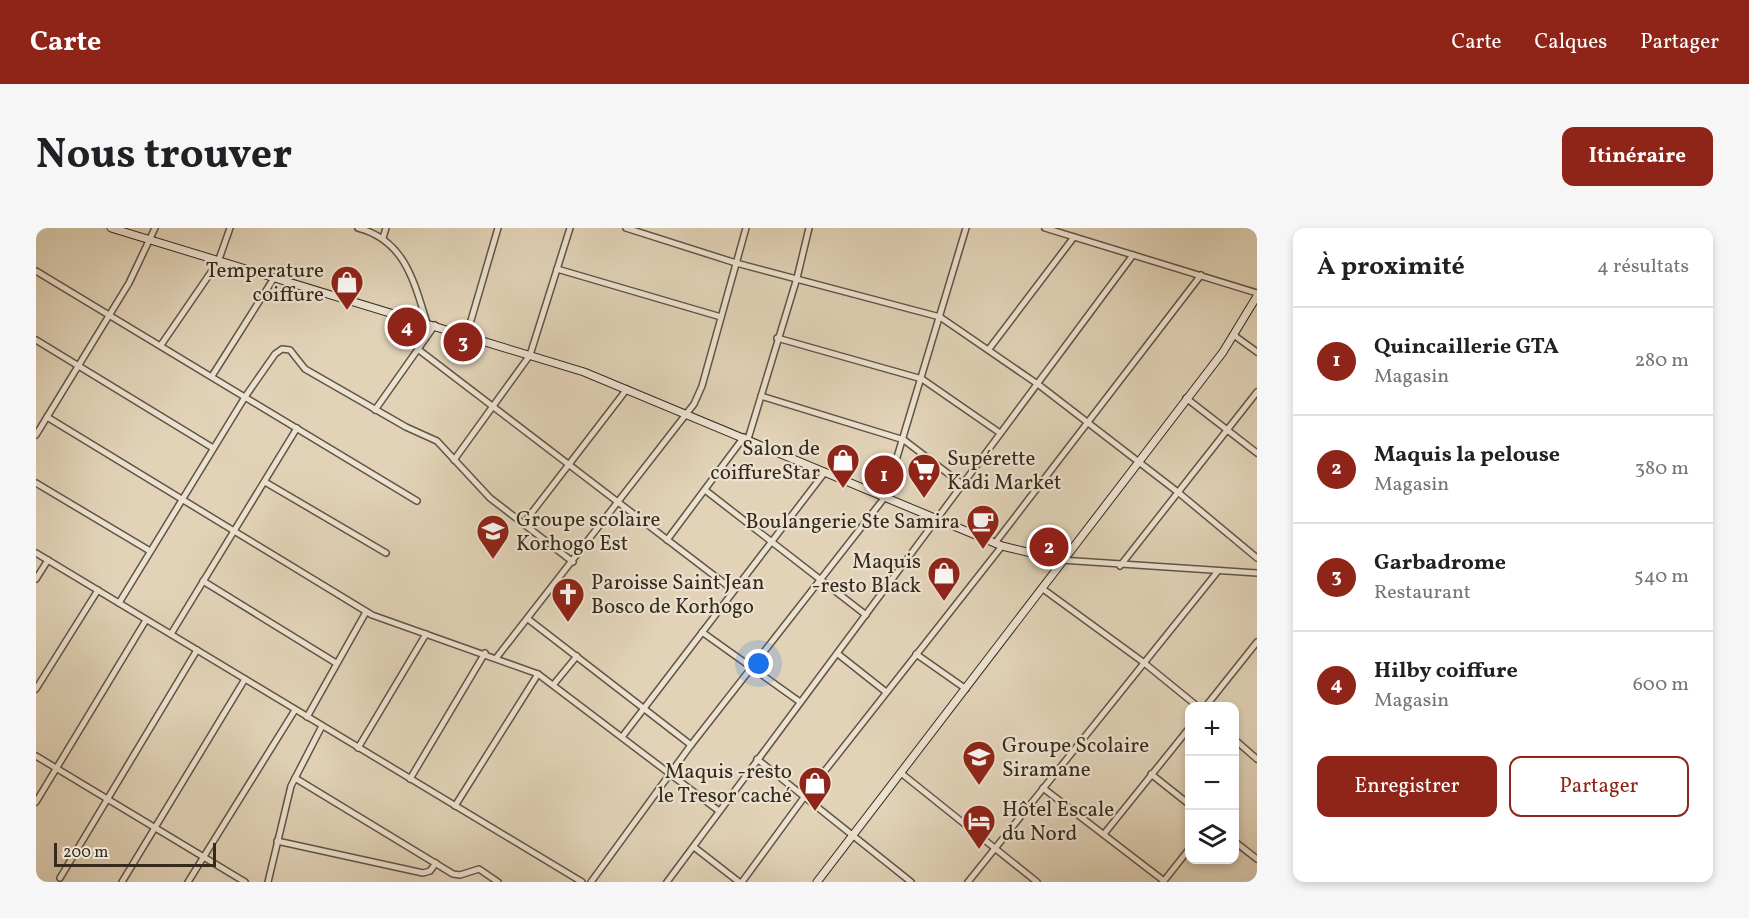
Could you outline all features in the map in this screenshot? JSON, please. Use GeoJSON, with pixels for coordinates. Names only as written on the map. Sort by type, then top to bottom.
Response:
{"type":"FeatureCollection","features":[{"type":"Feature","properties":{"kind":"street"},"geometry":{"type":"LineString","coordinates":[[111,228],[218,262],[467,334],[627,388],[999,544],[1061,560],[1120,566],[1257,573]]}},
{"type":"Feature","properties":{"kind":"street"},"geometry":{"type":"LineString","coordinates":[[36,435],[110,314],[151,240],[155,228]]}},
{"type":"Feature","properties":{"kind":"street"},"geometry":{"type":"LineString","coordinates":[[161,345],[218,262],[230,228]]}},
{"type":"Feature","properties":{"kind":"street"},"geometry":{"type":"LineString","coordinates":[[358,228],[383,238],[396,250],[410,274],[431,324],[419,350],[375,410]]}},
{"type":"Feature","properties":{"kind":"street"},"geometry":{"type":"LineString","coordinates":[[383,238],[386,228]]}},
{"type":"Feature","properties":{"kind":"street"},"geometry":{"type":"LineString","coordinates":[[467,334],[498,228]]}},
{"type":"Feature","properties":{"kind":"street"},"geometry":{"type":"LineString","coordinates":[[454,460],[530,354],[570,228]]}},
{"type":"Feature","properties":{"kind":"street"},"geometry":{"type":"LineString","coordinates":[[626,228],[736,263],[940,317],[1039,385],[1086,424],[1179,493],[1257,558]]}},
{"type":"Feature","properties":{"kind":"street"},"geometry":{"type":"LineString","coordinates":[[497,657],[687,414],[702,386],[746,228]]}},
{"type":"Feature","properties":{"kind":"street"},"geometry":{"type":"LineString","coordinates":[[667,540],[746,438],[797,278],[809,228]]}},
{"type":"Feature","properties":{"kind":"street"},"geometry":{"type":"LineString","coordinates":[[591,882],[691,745],[885,497],[966,228]]}},
{"type":"Feature","properties":{"kind":"street"},"geometry":{"type":"LineString","coordinates":[[820,881],[1043,589],[1061,560],[1235,336],[1257,294],[1046,228]]}},
{"type":"Feature","properties":{"kind":"street"},"geometry":{"type":"LineString","coordinates":[[989,349],[1074,237]]}},
{"type":"Feature","properties":{"kind":"street"},"geometry":{"type":"LineString","coordinates":[[667,882],[939,519],[1000,433],[1039,385],[1133,255]]}},
{"type":"Feature","properties":{"kind":"street"},"geometry":{"type":"LineString","coordinates":[[557,269],[721,317]]}},
{"type":"Feature","properties":{"kind":"street"},"geometry":{"type":"LineString","coordinates":[[36,271],[417,501]]}},
{"type":"Feature","properties":{"kind":"street"},"geometry":{"type":"LineString","coordinates":[[694,847],[740,882],[916,654],[1086,424],[1201,275]]}},
{"type":"Feature","properties":{"kind":"street"},"geometry":{"type":"LineString","coordinates":[[212,376],[274,278]]}},
{"type":"Feature","properties":{"kind":"street"},"geometry":{"type":"LineString","coordinates":[[1235,336],[1257,352]]}},
{"type":"Feature","properties":{"kind":"street"},"geometry":{"type":"LineString","coordinates":[[777,338],[922,379],[1000,433]]}},
{"type":"Feature","properties":{"kind":"street"},"geometry":{"type":"LineString","coordinates":[[36,340],[213,447]]}},
{"type":"Feature","properties":{"kind":"street"},"geometry":{"type":"LineString","coordinates":[[119,603],[245,396],[275,354],[286,348],[293,353],[305,369],[375,410],[437,441],[490,498],[573,562]]}},
{"type":"Feature","properties":{"kind":"street"},"geometry":{"type":"LineString","coordinates":[[419,350],[733,590]]}},
{"type":"Feature","properties":{"kind":"street"},"geometry":{"type":"LineString","coordinates":[[523,524],[570,466],[627,388]]}},
{"type":"Feature","properties":{"kind":"street"},"geometry":{"type":"LineString","coordinates":[[1120,566],[1257,392]]}},
{"type":"Feature","properties":{"kind":"street"},"geometry":{"type":"LineString","coordinates":[[761,396],[904,440],[963,484]]}},
{"type":"Feature","properties":{"kind":"street"},"geometry":{"type":"LineString","coordinates":[[1186,398],[1257,453]]}},
{"type":"Feature","properties":{"kind":"street"},"geometry":{"type":"LineString","coordinates":[[47,417],[366,612],[497,657],[538,674],[719,811]]}},
{"type":"Feature","properties":{"kind":"street"},"geometry":{"type":"LineString","coordinates":[[171,634],[297,428]]}},
{"type":"Feature","properties":{"kind":"street"},"geometry":{"type":"LineString","coordinates":[[622,737],[825,472]]}},
{"type":"Feature","properties":{"kind":"street"},"geometry":{"type":"LineString","coordinates":[[265,482],[386,553]]}},
{"type":"Feature","properties":{"kind":"street"},"geometry":{"type":"LineString","coordinates":[[36,483],[150,551]]}},
{"type":"Feature","properties":{"kind":"street"},"geometry":{"type":"LineString","coordinates":[[705,490],[866,615]]}},
{"type":"Feature","properties":{"kind":"street"},"geometry":{"type":"LineString","coordinates":[[36,553],[582,882]]}},
{"type":"Feature","properties":{"kind":"street"},"geometry":{"type":"LineString","coordinates":[[36,579],[48,560]]}},
{"type":"Feature","properties":{"kind":"street"},"geometry":{"type":"LineString","coordinates":[[968,882],[1218,571]]}},
{"type":"Feature","properties":{"kind":"street"},"geometry":{"type":"LineString","coordinates":[[203,581],[336,663]]}},
{"type":"Feature","properties":{"kind":"street"},"geometry":{"type":"LineString","coordinates":[[1043,589],[1143,662],[1192,702]]}},
{"type":"Feature","properties":{"kind":"street"},"geometry":{"type":"LineString","coordinates":[[36,689],[98,590]]}},
{"type":"Feature","properties":{"kind":"street"},"geometry":{"type":"LineString","coordinates":[[307,717],[366,612]]}},
{"type":"Feature","properties":{"kind":"street"},"geometry":{"type":"LineString","coordinates":[[528,619],[691,745]]}},
{"type":"Feature","properties":{"kind":"street"},"geometry":{"type":"LineString","coordinates":[[36,802],[146,620]]}},
{"type":"Feature","properties":{"kind":"street"},"geometry":{"type":"LineString","coordinates":[[702,632],[800,702]]}},
{"type":"Feature","properties":{"kind":"street"},"geometry":{"type":"LineString","coordinates":[[358,748],[426,634]]}},
{"type":"Feature","properties":{"kind":"street"},"geometry":{"type":"LineString","coordinates":[[1209,702],[1257,642]]}},
{"type":"Feature","properties":{"kind":"street"},"geometry":{"type":"LineString","coordinates":[[60,878],[197,650]]}},
{"type":"Feature","properties":{"kind":"street"},"geometry":{"type":"LineString","coordinates":[[410,779],[485,653]]}},
{"type":"Feature","properties":{"kind":"street"},"geometry":{"type":"LineString","coordinates":[[838,654],[886,692]]}},
{"type":"Feature","properties":{"kind":"street"},"geometry":{"type":"LineString","coordinates":[[916,654],[966,689]]}},
{"type":"Feature","properties":{"kind":"street"},"geometry":{"type":"LineString","coordinates":[[554,684],[576,656]]}},
{"type":"Feature","properties":{"kind":"street"},"geometry":{"type":"LineString","coordinates":[[455,806],[538,674]]}},
{"type":"Feature","properties":{"kind":"street"},"geometry":{"type":"LineString","coordinates":[[122,882],[244,680]]}},
{"type":"Feature","properties":{"kind":"street"},"geometry":{"type":"LineString","coordinates":[[188,882],[295,710]]}},
{"type":"Feature","properties":{"kind":"street"},"geometry":{"type":"LineString","coordinates":[[268,882],[294,778],[322,726]]}},
{"type":"Feature","properties":{"kind":"street"},"geometry":{"type":"LineString","coordinates":[[1104,834],[1185,733]]}},
{"type":"Feature","properties":{"kind":"street"},"geometry":{"type":"LineString","coordinates":[[1239,743],[1257,759]]}},
{"type":"Feature","properties":{"kind":"street"},"geometry":{"type":"LineString","coordinates":[[36,756],[245,882]]}},
{"type":"Feature","properties":{"kind":"street"},"geometry":{"type":"LineString","coordinates":[[758,759],[911,882]]}},
{"type":"Feature","properties":{"kind":"street"},"geometry":{"type":"LineString","coordinates":[[901,773],[1037,882]]}},
{"type":"Feature","properties":{"kind":"street"},"geometry":{"type":"LineString","coordinates":[[1151,774],[1185,801]]}},
{"type":"Feature","properties":{"kind":"street"},"geometry":{"type":"LineString","coordinates":[[294,778],[436,863],[460,875],[479,869],[498,882]]}},
{"type":"Feature","properties":{"kind":"street"},"geometry":{"type":"LineString","coordinates":[[1043,788],[1164,881],[1185,854]]}},
{"type":"Feature","properties":{"kind":"street"},"geometry":{"type":"LineString","coordinates":[[277,841],[423,873],[430,871],[436,863]]}},
{"type":"Feature","properties":{"kind":"street"},"geometry":{"type":"LineString","coordinates":[[1239,845],[1257,859]]}},
{"type":"Feature","properties":{"kind":"place","name":"Temperature coiffure"},"geometry":{"type":"Point","coordinates":[347,311]}},
{"type":"Feature","properties":{"kind":"place","name":"Hilby coiffure"},"geometry":{"type":"Point","coordinates":[407,327]}},
{"type":"Feature","properties":{"kind":"place","name":"Garbadrome"},"geometry":{"type":"Point","coordinates":[463,342]}},
{"type":"Feature","properties":{"kind":"place","name":"Quincaillerie GTA"},"geometry":{"type":"Point","coordinates":[884,475]}},
{"type":"Feature","properties":{"kind":"place","name":"Salon de coiffureStar"},"geometry":{"type":"Point","coordinates":[843,489]}},
{"type":"Feature","properties":{"kind":"place","name":"Supérette Kadi Market"},"geometry":{"type":"Point","coordinates":[924,499]}},
{"type":"Feature","properties":{"kind":"place","name":"Maquis la pelouse"},"geometry":{"type":"Point","coordinates":[1049,547]}},
{"type":"Feature","properties":{"kind":"place","name":"Boulangerie Ste Samira"},"geometry":{"type":"Point","coordinates":[983,550]}},
{"type":"Feature","properties":{"kind":"place","name":"Groupe scolaire Korhogo Est"},"geometry":{"type":"Point","coordinates":[493,560]}},
{"type":"Feature","properties":{"kind":"place","name":"Maquis -resto Black"},"geometry":{"type":"Point","coordinates":[944,602]}},
{"type":"Feature","properties":{"kind":"place","name":"Paroisse Saint Jean Bosco de Korhogo"},"geometry":{"type":"Point","coordinates":[568,623]}},
{"type":"Feature","properties":{"kind":"place","name":"Groupe Scolaire Siramane"},"geometry":{"type":"Point","coordinates":[979,786]}},
{"type":"Feature","properties":{"kind":"place","name":"Maquis -resto le Tresor caché"},"geometry":{"type":"Point","coordinates":[815,812]}},
{"type":"Feature","properties":{"kind":"place","name":"Hôtel Escale du Nord"},"geometry":{"type":"Point","coordinates":[979,850]}}]}
